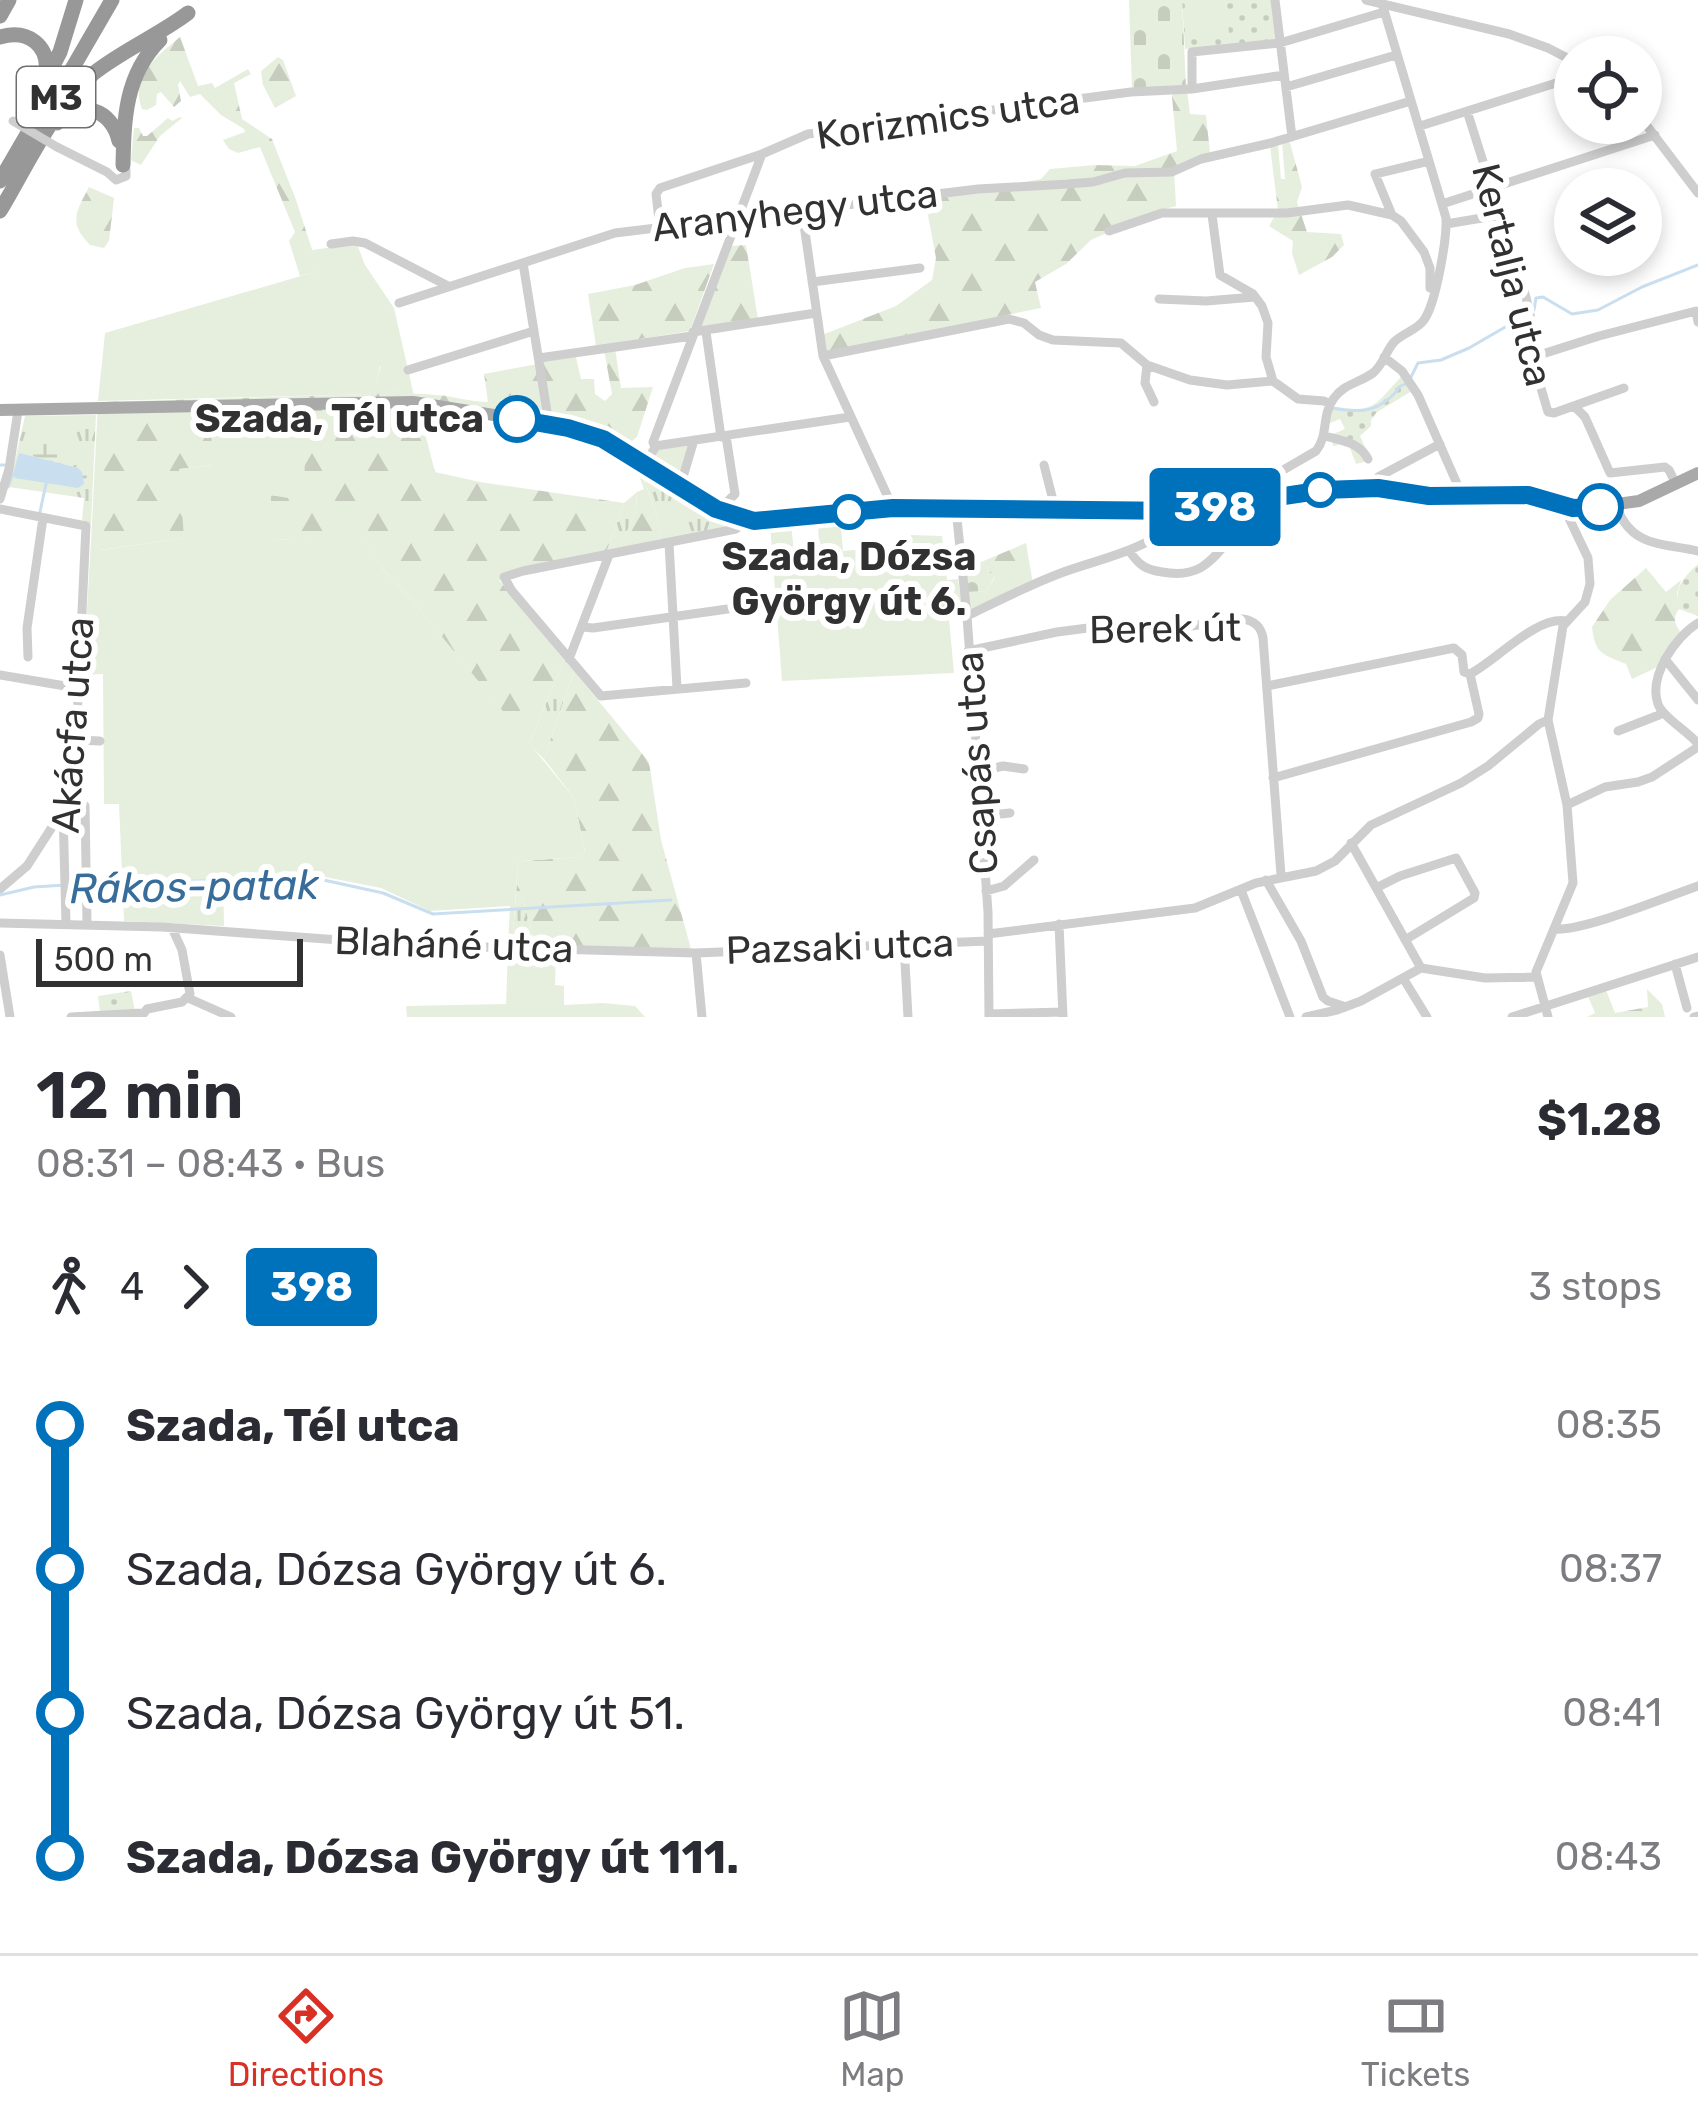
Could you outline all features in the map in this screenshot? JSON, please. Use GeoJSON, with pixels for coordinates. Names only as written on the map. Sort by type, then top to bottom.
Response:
{"type":"FeatureCollection","features":[{"type":"Feature","properties":{"kind":"highway"},"geometry":{"type":"LineString","coordinates":[[0,16],[9,0]]}},
{"type":"Feature","properties":{"kind":"highway"},"geometry":{"type":"LineString","coordinates":[[0,164],[65,40],[76,0]]}},
{"type":"Feature","properties":{"kind":"highway","name":"M3"},"geometry":{"type":"LineString","coordinates":[[0,181],[108,0]]}},
{"type":"Feature","properties":{"kind":"highway","name":"M3"},"geometry":{"type":"LineString","coordinates":[[0,195],[108,0]]}},
{"type":"Feature","properties":{"kind":"highway"},"geometry":{"type":"LineString","coordinates":[[0,211],[61,110],[88,79],[194,6]]}},
{"type":"Feature","properties":{"kind":"highway"},"geometry":{"type":"LineString","coordinates":[[121,175],[127,102],[135,73],[148,52],[194,6]]}},
{"type":"Feature","properties":{"kind":"highway"},"geometry":{"type":"LineString","coordinates":[[0,37],[25,35],[41,47],[47,64],[42,89]]}},
{"type":"Feature","properties":{"kind":"highway"},"geometry":{"type":"LineString","coordinates":[[38,150],[63,116],[90,109],[105,116],[117,131],[121,175]]}},
{"type":"Feature","properties":{"kind":"main road"},"geometry":{"type":"LineString","coordinates":[[0,410],[413,402],[549,424],[603,439],[724,513],[748,520],[893,508],[1185,511],[1283,500],[1324,490],[1374,488],[1429,496],[1528,495],[1581,509],[1646,499],[1698,473]]}},
{"type":"Feature","properties":{"kind":"street"},"geometry":{"type":"LineString","coordinates":[[1275,0],[1292,137]]}},
{"type":"Feature","properties":{"kind":"street"},"geometry":{"type":"LineString","coordinates":[[1222,506],[1316,451],[1330,404],[1342,389],[1373,373],[1396,340],[1424,320],[1433,293],[1447,224],[1378,4]]}},
{"type":"Feature","properties":{"kind":"street"},"geometry":{"type":"LineString","coordinates":[[1192,89],[1192,52],[1280,43],[1378,4],[1526,39],[1554,52]]}},
{"type":"Feature","properties":{"kind":"street"},"geometry":{"type":"LineString","coordinates":[[1286,87],[1396,56]]}},
{"type":"Feature","properties":{"kind":"street","name":"Korizmics utca"},"geometry":{"type":"LineString","coordinates":[[660,228],[656,194],[660,188],[808,134],[1284,75]]}},
{"type":"Feature","properties":{"kind":"street"},"geometry":{"type":"LineString","coordinates":[[1420,126],[1554,84]]}},
{"type":"Feature","properties":{"kind":"street","name":"Aranyhegy utca"},"geometry":{"type":"LineString","coordinates":[[399,303],[602,236],[978,188],[1172,172],[1411,101]]}},
{"type":"Feature","properties":{"kind":"street","name":"Kertalja utca"},"geometry":{"type":"LineString","coordinates":[[1467,111],[1530,314],[1526,338],[1548,412],[1624,388]]}},
{"type":"Feature","properties":{"kind":"street"},"geometry":{"type":"LineString","coordinates":[[0,114],[86,162],[121,175]]}},
{"type":"Feature","properties":{"kind":"street"},"geometry":{"type":"LineString","coordinates":[[1442,204],[1627,144]]}},
{"type":"Feature","properties":{"kind":"street"},"geometry":{"type":"LineString","coordinates":[[1662,144],[1697,189]]}},
{"type":"Feature","properties":{"kind":"street"},"geometry":{"type":"LineString","coordinates":[[656,446],[652,442],[762,154]]}},
{"type":"Feature","properties":{"kind":"street"},"geometry":{"type":"LineString","coordinates":[[1392,215],[1375,174],[1429,161]]}},
{"type":"Feature","properties":{"kind":"street"},"geometry":{"type":"LineString","coordinates":[[1109,231],[1162,213],[1287,214],[1348,205],[1403,222],[1424,252],[1433,293]]}},
{"type":"Feature","properties":{"kind":"street"},"geometry":{"type":"LineString","coordinates":[[802,212],[823,356],[893,508]]}},
{"type":"Feature","properties":{"kind":"street"},"geometry":{"type":"LineString","coordinates":[[1212,215],[1220,275],[1257,297],[1267,317],[1266,357],[1273,381],[1298,399],[1330,404]]}},
{"type":"Feature","properties":{"kind":"street"},"geometry":{"type":"LineString","coordinates":[[1447,224],[1500,215]]}},
{"type":"Feature","properties":{"kind":"street"},"geometry":{"type":"LineString","coordinates":[[332,244],[365,243],[448,286]]}},
{"type":"Feature","properties":{"kind":"street"},"geometry":{"type":"LineString","coordinates":[[523,263],[549,424]]}},
{"type":"Feature","properties":{"kind":"street"},"geometry":{"type":"LineString","coordinates":[[812,282],[920,268]]}},
{"type":"Feature","properties":{"kind":"street"},"geometry":{"type":"LineString","coordinates":[[1159,299],[1257,297]]}},
{"type":"Feature","properties":{"kind":"street"},"geometry":{"type":"LineString","coordinates":[[1533,357],[1696,311],[1698,322]]}},
{"type":"Feature","properties":{"kind":"street"},"geometry":{"type":"LineString","coordinates":[[539,358],[816,313]]}},
{"type":"Feature","properties":{"kind":"street"},"geometry":{"type":"LineString","coordinates":[[823,356],[1010,319],[1053,340],[1121,343],[1147,365],[1198,381],[1227,385],[1273,381]]}},
{"type":"Feature","properties":{"kind":"street"},"geometry":{"type":"LineString","coordinates":[[408,370],[534,331]]}},
{"type":"Feature","properties":{"kind":"street"},"geometry":{"type":"LineString","coordinates":[[706,332],[735,494],[724,513]]}},
{"type":"Feature","properties":{"kind":"street"},"geometry":{"type":"LineString","coordinates":[[1384,357],[1410,381],[1465,494],[1477,500],[1512,500]]}},
{"type":"Feature","properties":{"kind":"street"},"geometry":{"type":"LineString","coordinates":[[1147,365],[1145,383],[1154,402]]}},
{"type":"Feature","properties":{"kind":"street","name":"Kertalja utca"},"geometry":{"type":"LineString","coordinates":[[1574,406],[1585,417],[1610,473],[1664,467],[1676,484]]}},
{"type":"Feature","properties":{"kind":"street"},"geometry":{"type":"LineString","coordinates":[[0,499],[18,411]]}},
{"type":"Feature","properties":{"kind":"street"},"geometry":{"type":"LineString","coordinates":[[644,464],[656,446],[850,417]]}},
{"type":"Feature","properties":{"kind":"street"},"geometry":{"type":"LineString","coordinates":[[1324,436],[1351,443],[1368,459]]}},
{"type":"Feature","properties":{"kind":"street"},"geometry":{"type":"LineString","coordinates":[[680,487],[694,440]]}},
{"type":"Feature","properties":{"kind":"street"},"geometry":{"type":"LineString","coordinates":[[1374,488],[1377,478],[1440,444]]}},
{"type":"Feature","properties":{"kind":"street"},"geometry":{"type":"LineString","coordinates":[[1045,465],[1055,508]]}},
{"type":"Feature","properties":{"kind":"street"},"geometry":{"type":"LineString","coordinates":[[1130,552],[1144,568],[1195,572],[1212,561],[1249,521],[1283,500]]}},
{"type":"Feature","properties":{"kind":"street"},"geometry":{"type":"LineString","coordinates":[[1616,505],[1625,526],[1641,538],[1698,551]]}},
{"type":"Feature","properties":{"kind":"street"},"geometry":{"type":"LineString","coordinates":[[1547,1012],[1537,968],[1573,886],[1567,805],[1548,720],[1561,634],[1566,621],[1585,602],[1590,584],[1588,558],[1567,506]]}},
{"type":"Feature","properties":{"kind":"street"},"geometry":{"type":"LineString","coordinates":[[0,509],[43,518],[27,628],[28,657]]}},
{"type":"Feature","properties":{"kind":"street","name":"Csapás utca"},"geometry":{"type":"LineString","coordinates":[[956,509],[978,721],[990,933],[989,1016]]}},
{"type":"Feature","properties":{"kind":"street"},"geometry":{"type":"LineString","coordinates":[[967,616],[1058,574],[1130,552],[1185,511]]}},
{"type":"Feature","properties":{"kind":"street","name":"Akácfa utca"},"geometry":{"type":"LineString","coordinates":[[43,518],[86,526],[76,740],[64,807],[66,924]]}},
{"type":"Feature","properties":{"kind":"street"},"geometry":{"type":"LineString","coordinates":[[746,683],[601,696],[504,578],[736,529],[748,520]]}},
{"type":"Feature","properties":{"kind":"street"},"geometry":{"type":"LineString","coordinates":[[668,543],[677,688]]}},
{"type":"Feature","properties":{"kind":"street"},"geometry":{"type":"LineString","coordinates":[[569,659],[609,556]]}},
{"type":"Feature","properties":{"kind":"street"},"geometry":{"type":"LineString","coordinates":[[582,627],[755,605]]}},
{"type":"Feature","properties":{"kind":"street","name":"Berek út"},"geometry":{"type":"LineString","coordinates":[[968,651],[1119,624],[1142,631],[1243,619],[1255,624],[1262,632],[1281,875]]}},
{"type":"Feature","properties":{"kind":"street"},"geometry":{"type":"LineString","coordinates":[[1267,686],[1451,648],[1460,651],[1464,672],[1470,674],[1540,625],[1566,621]]}},
{"type":"Feature","properties":{"kind":"street"},"geometry":{"type":"LineString","coordinates":[[1567,805],[1605,787],[1652,776],[1698,746],[1657,701],[1665,659],[1683,632],[1698,623]]}},
{"type":"Feature","properties":{"kind":"street"},"geometry":{"type":"LineString","coordinates":[[1665,659],[1698,700]]}},
{"type":"Feature","properties":{"kind":"street"},"geometry":{"type":"LineString","coordinates":[[1273,778],[1471,722],[1479,717],[1470,674]]}},
{"type":"Feature","properties":{"kind":"street"},"geometry":{"type":"LineString","coordinates":[[0,675],[77,688]]}},
{"type":"Feature","properties":{"kind":"street"},"geometry":{"type":"LineString","coordinates":[[1618,731],[1662,711]]}},
{"type":"Feature","properties":{"kind":"street","name":"Pazsaki utca"},"geometry":{"type":"LineString","coordinates":[[694,953],[904,944],[1195,908],[1266,880],[1316,871],[1335,861],[1371,824],[1461,783],[1548,720]]}},
{"type":"Feature","properties":{"kind":"street"},"geometry":{"type":"LineString","coordinates":[[76,740],[100,742]]}},
{"type":"Feature","properties":{"kind":"street"},"geometry":{"type":"LineString","coordinates":[[978,772],[1003,766],[1024,769]]}},
{"type":"Feature","properties":{"kind":"street"},"geometry":{"type":"LineString","coordinates":[[0,889],[27,866],[64,807],[85,806],[87,924]]}},
{"type":"Feature","properties":{"kind":"street"},"geometry":{"type":"LineString","coordinates":[[981,816],[1010,813]]}},
{"type":"Feature","properties":{"kind":"street"},"geometry":{"type":"LineString","coordinates":[[1351,843],[1421,968]]}},
{"type":"Feature","properties":{"kind":"street"},"geometry":{"type":"LineString","coordinates":[[1376,888],[1456,858],[1474,898],[1405,940]]}},
{"type":"Feature","properties":{"kind":"street"},"geometry":{"type":"LineString","coordinates":[[986,891],[1004,886],[1034,860]]}},
{"type":"Feature","properties":{"kind":"street"},"geometry":{"type":"LineString","coordinates":[[1266,880],[1301,940],[1325,999],[1346,1007]]}},
{"type":"Feature","properties":{"kind":"street"},"geometry":{"type":"LineString","coordinates":[[1554,929],[1565,930],[1698,886]]}},
{"type":"Feature","properties":{"kind":"street"},"geometry":{"type":"LineString","coordinates":[[1241,890],[1290,1017]]}},
{"type":"Feature","properties":{"kind":"street","name":"Blaháné utca"},"geometry":{"type":"LineString","coordinates":[[0,923],[694,953]]}},
{"type":"Feature","properties":{"kind":"street"},"geometry":{"type":"LineString","coordinates":[[989,1016],[1063,1014],[1059,924]]}},
{"type":"Feature","properties":{"kind":"street"},"geometry":{"type":"LineString","coordinates":[[172,928],[185,961],[188,998]]}},
{"type":"Feature","properties":{"kind":"street"},"geometry":{"type":"LineString","coordinates":[[904,944],[908,1017]]}},
{"type":"Feature","properties":{"kind":"street"},"geometry":{"type":"LineString","coordinates":[[694,953],[702,1017]]}},
{"type":"Feature","properties":{"kind":"street"},"geometry":{"type":"LineString","coordinates":[[0,955],[10,1017]]}},
{"type":"Feature","properties":{"kind":"street"},"geometry":{"type":"LineString","coordinates":[[1512,1017],[1547,1012],[1698,957]]}},
{"type":"Feature","properties":{"kind":"street"},"geometry":{"type":"LineString","coordinates":[[1675,964],[1693,1014]]}},
{"type":"Feature","properties":{"kind":"street"},"geometry":{"type":"LineString","coordinates":[[1306,1017],[1346,1007],[1421,968],[1486,978],[1536,976]]}},
{"type":"Feature","properties":{"kind":"street"},"geometry":{"type":"LineString","coordinates":[[1403,978],[1427,1017]]}},
{"type":"Feature","properties":{"kind":"street"},"geometry":{"type":"LineString","coordinates":[[71,1017],[141,1015],[150,1007],[188,998],[231,1017]]}},
{"type":"Feature","properties":{"kind":"green space"},"geometry":{"type":"Polygon","coordinates":[[[1129,0],[1182,0],[1186,87],[1132,90],[1129,0]]]}},
{"type":"Feature","properties":{"kind":"green space"},"geometry":{"type":"Polygon","coordinates":[[[1182,0],[1273,0],[1277,40],[1185,49],[1182,0]]]}},
{"type":"Feature","properties":{"kind":"green space"},"geometry":{"type":"Polygon","coordinates":[[[1188,0],[1226,0],[1229,34],[1191,37],[1188,0]]]}},
{"type":"Feature","properties":{"kind":"green space"},"geometry":{"type":"Polygon","coordinates":[[[180,37],[198,86],[212,83],[215,88],[248,69],[251,74],[234,83],[242,119],[272,139],[319,271],[300,276],[289,241],[295,232],[260,147],[238,153],[223,140],[244,129],[200,94],[190,97],[180,81],[181,101],[174,107],[161,92],[156,105],[142,109],[139,87],[143,77],[180,37]]]}},
{"type":"Feature","properties":{"kind":"green space"},"geometry":{"type":"Polygon","coordinates":[[[278,57],[296,96],[275,108],[261,71],[278,57]]]}},
{"type":"Feature","properties":{"kind":"green space"},"geometry":{"type":"Polygon","coordinates":[[[1187,90],[1190,114],[1206,115],[1210,153],[1174,170],[1176,206],[1091,240],[1066,264],[1035,282],[1041,308],[825,352],[822,335],[896,306],[932,280],[936,258],[924,194],[1041,179],[1050,169],[1135,166],[1177,151],[1172,97],[1187,90]]]}},
{"type":"Feature","properties":{"kind":"green space"},"geometry":{"type":"Polygon","coordinates":[[[180,117],[141,165],[131,160],[134,128],[147,136],[168,118],[180,117]]]}},
{"type":"Feature","properties":{"kind":"green space"},"geometry":{"type":"Polygon","coordinates":[[[1289,139],[1302,187],[1297,202],[1307,232],[1341,234],[1344,245],[1299,275],[1293,241],[1269,226],[1278,210],[1270,146],[1278,145],[1281,179],[1285,179],[1282,142],[1289,139]]]}},
{"type":"Feature","properties":{"kind":"green space"},"geometry":{"type":"Polygon","coordinates":[[[89,187],[114,198],[104,248],[90,245],[77,224],[89,187]]]}},
{"type":"Feature","properties":{"kind":"green space"},"geometry":{"type":"Polygon","coordinates":[[[357,244],[394,308],[414,396],[394,391],[391,365],[380,366],[374,394],[98,401],[105,333],[318,271],[312,250],[357,244]]]}},
{"type":"Feature","properties":{"kind":"green space"},"geometry":{"type":"Polygon","coordinates":[[[746,245],[758,319],[699,330],[729,246],[746,245]]]}},
{"type":"Feature","properties":{"kind":"green space"},"geometry":{"type":"Polygon","coordinates":[[[714,264],[690,331],[596,346],[588,294],[714,264]]]}},
{"type":"Feature","properties":{"kind":"green space"},"geometry":{"type":"Polygon","coordinates":[[[615,348],[621,388],[653,387],[637,437],[627,445],[582,420],[419,410],[435,472],[624,503],[607,550],[499,580],[564,660],[529,744],[384,571],[362,537],[271,540],[271,495],[305,500],[212,465],[180,469],[185,538],[100,550],[91,542],[98,402],[373,394],[381,365],[392,365],[395,391],[488,402],[484,374],[575,353],[581,379],[594,379],[595,394],[605,401],[612,394],[604,350],[615,348]]]}},
{"type":"Feature","properties":{"kind":"green space"},"geometry":{"type":"Polygon","coordinates":[[[1402,376],[1412,391],[1377,412],[1360,436],[1371,460],[1356,464],[1348,443],[1333,446],[1331,435],[1345,429],[1340,419],[1328,424],[1331,406],[1366,408],[1402,376]]]}},
{"type":"Feature","properties":{"kind":"green space"},"geometry":{"type":"Polygon","coordinates":[[[211,411],[304,414],[305,501],[271,495],[271,540],[362,536],[384,571],[574,798],[585,852],[579,857],[518,865],[512,945],[508,945],[510,906],[430,911],[381,888],[320,876],[223,877],[224,926],[124,921],[119,804],[104,804],[103,674],[83,675],[91,542],[101,550],[184,538],[179,469],[212,465],[211,411]]]}},
{"type":"Feature","properties":{"kind":"green space"},"geometry":{"type":"Polygon","coordinates":[[[96,415],[91,524],[82,520],[84,498],[9,487],[25,416],[96,415]]]}},
{"type":"Feature","properties":{"kind":"green space"},"geometry":{"type":"Polygon","coordinates":[[[27,439],[89,447],[84,483],[78,468],[25,454],[27,439]]]}},
{"type":"Feature","properties":{"kind":"green space"},"geometry":{"type":"Polygon","coordinates":[[[691,443],[680,483],[652,467],[650,458],[656,449],[691,443]]]}},
{"type":"Feature","properties":{"kind":"green space"},"geometry":{"type":"Polygon","coordinates":[[[634,462],[741,522],[734,527],[640,469],[661,539],[620,548],[636,510],[637,492],[644,489],[634,462]]]}},
{"type":"Feature","properties":{"kind":"green space"},"geometry":{"type":"Polygon","coordinates":[[[640,468],[734,527],[661,539],[640,468]]]}},
{"type":"Feature","properties":{"kind":"green space"},"geometry":{"type":"Polygon","coordinates":[[[637,492],[636,510],[620,548],[607,550],[624,503],[637,492]]]}},
{"type":"Feature","properties":{"kind":"green space"},"geometry":{"type":"Polygon","coordinates":[[[840,515],[843,551],[898,546],[911,535],[942,536],[947,580],[958,579],[964,617],[949,619],[954,673],[782,681],[770,524],[791,522],[794,554],[819,552],[818,519],[840,515]]]}},
{"type":"Feature","properties":{"kind":"green space"},"geometry":{"type":"Polygon","coordinates":[[[1026,543],[1033,584],[969,614],[965,592],[987,591],[995,577],[981,562],[1026,543]]]}},
{"type":"Feature","properties":{"kind":"green space"},"geometry":{"type":"Polygon","coordinates":[[[981,562],[995,576],[987,591],[965,592],[962,569],[981,562]]]}},
{"type":"Feature","properties":{"kind":"green space"},"geometry":{"type":"Polygon","coordinates":[[[1698,564],[1698,616],[1679,609],[1678,595],[1684,579],[1698,564]]]}},
{"type":"Feature","properties":{"kind":"green space"},"geometry":{"type":"Polygon","coordinates":[[[1646,568],[1666,592],[1681,580],[1675,619],[1681,633],[1664,664],[1632,679],[1626,664],[1598,648],[1592,627],[1610,600],[1646,568]]]}},
{"type":"Feature","properties":{"kind":"green space"},"geometry":{"type":"Polygon","coordinates":[[[564,660],[574,671],[544,759],[529,744],[564,660]]]}},
{"type":"Feature","properties":{"kind":"green space"},"geometry":{"type":"Polygon","coordinates":[[[574,671],[649,762],[661,840],[691,949],[535,945],[523,899],[516,894],[518,865],[579,857],[585,852],[574,798],[544,759],[574,671]]]}},
{"type":"Feature","properties":{"kind":"green space"},"geometry":{"type":"Polygon","coordinates":[[[516,894],[523,899],[535,945],[512,945],[516,894]]]}},
{"type":"Feature","properties":{"kind":"green space"},"geometry":{"type":"Polygon","coordinates":[[[508,950],[556,952],[555,985],[564,986],[564,1005],[635,1006],[645,1017],[407,1017],[406,1006],[506,1004],[508,950]]]}},
{"type":"Feature","properties":{"kind":"green space"},"geometry":{"type":"Polygon","coordinates":[[[1647,989],[1662,1004],[1665,1017],[1587,1017],[1595,1013],[1587,994],[1606,990],[1615,1013],[1648,1007],[1647,989]]]}},
{"type":"Feature","properties":{"kind":"green space"},"geometry":{"type":"Polygon","coordinates":[[[131,991],[135,1011],[100,1012],[98,996],[131,991]]]}},
{"type":"Feature","properties":{"kind":"water"},"geometry":{"type":"Polygon","coordinates":[[[19,453],[78,468],[84,484],[78,488],[15,478],[19,453]]]}},
{"type":"Feature","properties":{"kind":"waterway"},"geometry":{"type":"LineString","coordinates":[[1534,310],[1536,298],[1543,297],[1572,314],[1598,310],[1698,265]]}},
{"type":"Feature","properties":{"kind":"waterway"},"geometry":{"type":"LineString","coordinates":[[1332,408],[1357,411],[1378,406],[1408,383],[1418,363],[1441,360],[1469,348],[1526,315]]}},
{"type":"Feature","properties":{"kind":"waterway"},"geometry":{"type":"LineString","coordinates":[[0,465],[5,465]]}},
{"type":"Feature","properties":{"kind":"waterway"},"geometry":{"type":"LineString","coordinates":[[8,487],[13,474]]}},
{"type":"Feature","properties":{"kind":"waterway"},"geometry":{"type":"LineString","coordinates":[[40,512],[46,484]]}},
{"type":"Feature","properties":{"kind":"waterway","name":"Rákos-patak"},"geometry":{"type":"LineString","coordinates":[[92,883],[319,879],[383,893],[433,914],[671,900]]}},
{"type":"Feature","properties":{"kind":"waterway","name":"Rákos-patak"},"geometry":{"type":"LineString","coordinates":[[0,895],[82,884]]}},
{"type":"Feature","properties":{"kind":"bus line","name":"398"},"geometry":{"type":"LineString","coordinates":[[517,419],[603,439],[716,509],[754,521],[893,508],[1185,511],[1324,490],[1378,488],[1429,496],[1528,495],[1573,508],[1600,507]]}},
{"type":"Feature","properties":{"kind":"place","name":"Szada, Tél utca"},"geometry":{"type":"Point","coordinates":[517,419]}},
{"type":"Feature","properties":{"kind":"place","name":"Szada, Dózsa György út 6."},"geometry":{"type":"Point","coordinates":[849,512]}}]}
